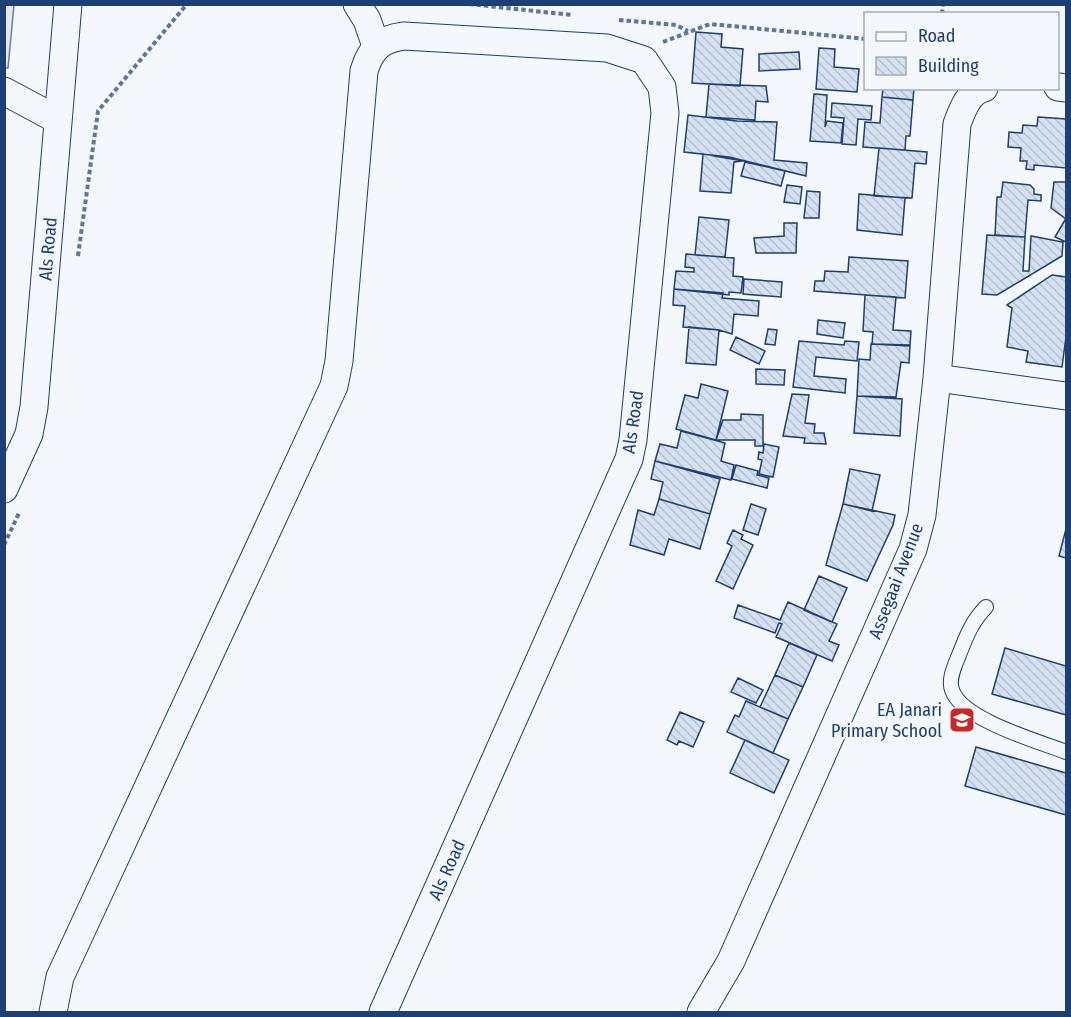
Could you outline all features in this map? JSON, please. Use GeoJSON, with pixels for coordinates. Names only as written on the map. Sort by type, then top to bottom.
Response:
{"type":"FeatureCollection","features":[{"type":"Feature","properties":{"kind":"street","name":"Als Road"},"geometry":{"type":"LineString","coordinates":[[13,498],[34,407],[68,4]]}},
{"type":"Feature","properties":{"kind":"street"},"geometry":{"type":"LineString","coordinates":[[357,4],[367,20],[376,46]]}},
{"type":"Feature","properties":{"kind":"street"},"geometry":{"type":"LineString","coordinates":[[53,1012],[60,977],[334,386],[339,361],[364,71],[376,46],[388,38],[405,36],[607,48],[644,60]]}},
{"type":"Feature","properties":{"kind":"street","name":"Als Road"},"geometry":{"type":"LineString","coordinates":[[383,1012],[629,459],[633,440],[665,113],[662,87],[644,60]]}},
{"type":"Feature","properties":{"kind":"street","name":"Assegaai Avenue"},"geometry":{"type":"LineString","coordinates":[[701,1012],[736,950],[913,549],[922,515],[937,378],[957,124],[966,103],[979,90]]}},
{"type":"Feature","properties":{"kind":"street"},"geometry":{"type":"LineString","coordinates":[[4,91],[58,120]]}},
{"type":"Feature","properties":{"kind":"street"},"geometry":{"type":"LineString","coordinates":[[937,378],[1066,396]]}},
{"type":"Feature","properties":{"kind":"lane"},"geometry":{"type":"LineString","coordinates":[[986,607],[976,617],[967,634],[952,675],[951,689],[960,703],[976,716],[1066,752]]}},
{"type":"Feature","properties":{"kind":"path"},"geometry":{"type":"LineString","coordinates":[[76,267],[98,111],[187,4]]}},
{"type":"Feature","properties":{"kind":"path"},"geometry":{"type":"LineString","coordinates":[[644,60],[659,43],[710,24],[864,39]]}},
{"type":"Feature","properties":{"kind":"path"},"geometry":{"type":"LineString","coordinates":[[4,545],[13,498]]}},
{"type":"Feature","properties":{"kind":"shaded area"},"geometry":{"type":"Polygon","coordinates":[[[4,5],[14,5],[8,68],[5,68],[4,5]]]}},
{"type":"Feature","properties":{"kind":"building"},"geometry":{"type":"Polygon","coordinates":[[[696,32],[722,34],[721,47],[743,49],[740,86],[692,83],[696,32]]]}},
{"type":"Feature","properties":{"kind":"building"},"geometry":{"type":"Polygon","coordinates":[[[819,48],[835,49],[834,67],[859,69],[857,92],[816,89],[819,48]]]}},
{"type":"Feature","properties":{"kind":"building"},"geometry":{"type":"Polygon","coordinates":[[[799,52],[800,69],[759,71],[759,54],[799,52]]]}},
{"type":"Feature","properties":{"kind":"building"},"geometry":{"type":"Polygon","coordinates":[[[709,84],[766,86],[768,102],[756,101],[755,120],[706,117],[709,84]]]}},
{"type":"Feature","properties":{"kind":"building"},"geometry":{"type":"Polygon","coordinates":[[[883,90],[914,90],[913,100],[882,97],[883,90]]]}},
{"type":"Feature","properties":{"kind":"building"},"geometry":{"type":"Polygon","coordinates":[[[814,94],[827,95],[825,127],[827,121],[843,123],[841,143],[810,141],[814,94]]]}},
{"type":"Feature","properties":{"kind":"building"},"geometry":{"type":"Polygon","coordinates":[[[882,97],[913,100],[910,136],[906,136],[905,150],[863,147],[865,122],[880,123],[882,97]]]}},
{"type":"Feature","properties":{"kind":"building"},"geometry":{"type":"Polygon","coordinates":[[[832,103],[872,106],[871,120],[858,119],[856,145],[842,144],[844,118],[831,117],[832,103]]]}},
{"type":"Feature","properties":{"kind":"building"},"geometry":{"type":"Polygon","coordinates":[[[688,115],[737,121],[777,122],[774,160],[807,163],[806,176],[729,157],[684,152],[688,115]]]}},
{"type":"Feature","properties":{"kind":"building"},"geometry":{"type":"Polygon","coordinates":[[[1038,117],[1066,119],[1066,168],[1034,165],[1034,170],[1026,169],[1027,161],[1020,161],[1021,148],[1008,147],[1009,132],[1022,133],[1023,125],[1037,126],[1038,117]]]}},
{"type":"Feature","properties":{"kind":"building"},"geometry":{"type":"Polygon","coordinates":[[[879,148],[927,152],[926,164],[915,163],[912,198],[874,196],[879,148]]]}},
{"type":"Feature","properties":{"kind":"building"},"geometry":{"type":"Polygon","coordinates":[[[703,154],[743,161],[734,162],[731,193],[700,191],[703,154]]]}},
{"type":"Feature","properties":{"kind":"building"},"geometry":{"type":"Polygon","coordinates":[[[745,162],[785,171],[781,186],[741,176],[745,162]]]}},
{"type":"Feature","properties":{"kind":"building"},"geometry":{"type":"Polygon","coordinates":[[[1003,182],[1030,185],[1034,189],[1034,194],[1041,195],[1041,201],[1028,200],[1025,237],[995,235],[997,197],[1001,197],[1003,182]]]}},
{"type":"Feature","properties":{"kind":"building"},"geometry":{"type":"Polygon","coordinates":[[[1054,182],[1066,182],[1066,219],[1051,208],[1054,182]]]}},
{"type":"Feature","properties":{"kind":"building"},"geometry":{"type":"Polygon","coordinates":[[[787,185],[802,187],[800,204],[784,202],[787,185]]]}},
{"type":"Feature","properties":{"kind":"building"},"geometry":{"type":"Polygon","coordinates":[[[807,191],[820,192],[819,218],[804,218],[807,191]]]}},
{"type":"Feature","properties":{"kind":"building"},"geometry":{"type":"Polygon","coordinates":[[[859,194],[905,198],[902,235],[857,230],[859,194]]]}},
{"type":"Feature","properties":{"kind":"building"},"geometry":{"type":"Polygon","coordinates":[[[699,217],[729,220],[725,257],[695,255],[699,217]]]}},
{"type":"Feature","properties":{"kind":"building"},"geometry":{"type":"Polygon","coordinates":[[[1066,221],[1066,242],[1055,237],[1066,221]]]}},
{"type":"Feature","properties":{"kind":"building"},"geometry":{"type":"Polygon","coordinates":[[[784,223],[797,223],[796,253],[756,253],[754,238],[784,236],[784,223]]]}},
{"type":"Feature","properties":{"kind":"building"},"geometry":{"type":"Polygon","coordinates":[[[987,235],[1025,237],[1023,271],[1029,271],[1031,236],[1063,242],[1062,256],[997,295],[982,294],[987,235]]]}},
{"type":"Feature","properties":{"kind":"building"},"geometry":{"type":"Polygon","coordinates":[[[686,254],[734,258],[733,276],[743,277],[741,293],[729,292],[729,295],[674,289],[676,271],[694,272],[694,268],[685,267],[686,254]]]}},
{"type":"Feature","properties":{"kind":"building"},"geometry":{"type":"Polygon","coordinates":[[[849,257],[908,261],[905,298],[814,291],[815,281],[824,281],[825,271],[848,272],[849,257]]]}},
{"type":"Feature","properties":{"kind":"building"},"geometry":{"type":"Polygon","coordinates":[[[1052,275],[1066,277],[1066,337],[1062,367],[1026,362],[1028,351],[1007,347],[1012,308],[1007,305],[1052,275]]]}},
{"type":"Feature","properties":{"kind":"building"},"geometry":{"type":"Polygon","coordinates":[[[744,279],[782,282],[781,297],[743,294],[744,279]]]}},
{"type":"Feature","properties":{"kind":"building"},"geometry":{"type":"Polygon","coordinates":[[[674,289],[723,293],[722,298],[759,301],[758,316],[734,314],[732,334],[719,330],[683,327],[685,306],[673,305],[674,289]]]}},
{"type":"Feature","properties":{"kind":"building"},"geometry":{"type":"Polygon","coordinates":[[[865,295],[896,297],[893,330],[911,331],[910,345],[872,344],[873,332],[863,331],[865,295]]]}},
{"type":"Feature","properties":{"kind":"building"},"geometry":{"type":"Polygon","coordinates":[[[818,320],[845,323],[843,338],[817,334],[818,320]]]}},
{"type":"Feature","properties":{"kind":"building"},"geometry":{"type":"Polygon","coordinates":[[[689,327],[719,330],[716,365],[686,363],[689,327]]]}},
{"type":"Feature","properties":{"kind":"building"},"geometry":{"type":"Polygon","coordinates":[[[768,329],[777,330],[775,345],[765,344],[768,329]]]}},
{"type":"Feature","properties":{"kind":"building"},"geometry":{"type":"Polygon","coordinates":[[[736,337],[765,351],[759,364],[730,350],[736,337]]]}},
{"type":"Feature","properties":{"kind":"building"},"geometry":{"type":"Polygon","coordinates":[[[799,341],[844,345],[845,341],[859,342],[857,361],[816,357],[814,376],[846,379],[845,393],[793,387],[799,341]]]}},
{"type":"Feature","properties":{"kind":"building"},"geometry":{"type":"Polygon","coordinates":[[[871,344],[910,346],[909,363],[901,362],[896,397],[857,396],[859,359],[870,360],[871,344]]]}},
{"type":"Feature","properties":{"kind":"building"},"geometry":{"type":"Polygon","coordinates":[[[756,369],[785,370],[784,385],[756,384],[756,369]]]}},
{"type":"Feature","properties":{"kind":"building"},"geometry":{"type":"Polygon","coordinates":[[[701,384],[728,391],[716,440],[676,429],[685,395],[698,398],[701,384]]]}},
{"type":"Feature","properties":{"kind":"building"},"geometry":{"type":"Polygon","coordinates":[[[792,394],[809,395],[805,423],[815,424],[814,433],[824,433],[826,444],[804,443],[805,438],[783,436],[792,394]]]}},
{"type":"Feature","properties":{"kind":"building"},"geometry":{"type":"Polygon","coordinates":[[[857,396],[902,399],[900,436],[854,433],[857,396]]]}},
{"type":"Feature","properties":{"kind":"building"},"geometry":{"type":"Polygon","coordinates":[[[741,414],[763,415],[763,446],[755,446],[755,440],[716,440],[723,420],[741,420],[741,414]]]}},
{"type":"Feature","properties":{"kind":"building"},"geometry":{"type":"Polygon","coordinates":[[[681,431],[725,443],[721,461],[734,465],[731,480],[655,461],[660,444],[677,448],[681,431]]]}},
{"type":"Feature","properties":{"kind":"building"},"geometry":{"type":"Polygon","coordinates":[[[764,444],[779,447],[773,477],[759,474],[762,460],[758,459],[759,452],[763,453],[764,444]]]}},
{"type":"Feature","properties":{"kind":"building"},"geometry":{"type":"Polygon","coordinates":[[[655,461],[720,479],[710,514],[659,499],[663,482],[651,479],[655,461]]]}},
{"type":"Feature","properties":{"kind":"building"},"geometry":{"type":"Polygon","coordinates":[[[736,465],[758,471],[757,475],[769,478],[767,488],[732,479],[736,465]]]}},
{"type":"Feature","properties":{"kind":"building"},"geometry":{"type":"Polygon","coordinates":[[[850,469],[880,475],[872,511],[843,504],[850,469]]]}},
{"type":"Feature","properties":{"kind":"building"},"geometry":{"type":"Polygon","coordinates":[[[659,499],[710,514],[700,549],[669,539],[664,555],[630,545],[638,510],[654,515],[659,499]]]}},
{"type":"Feature","properties":{"kind":"building"},"geometry":{"type":"Polygon","coordinates":[[[751,504],[766,509],[758,535],[743,530],[751,504]]]}},
{"type":"Feature","properties":{"kind":"building"},"geometry":{"type":"Polygon","coordinates":[[[843,504],[895,515],[893,525],[867,581],[826,565],[843,504]]]}},
{"type":"Feature","properties":{"kind":"building"},"geometry":{"type":"Polygon","coordinates":[[[1066,529],[1066,558],[1059,556],[1066,529]]]}},
{"type":"Feature","properties":{"kind":"building"},"geometry":{"type":"Polygon","coordinates":[[[733,530],[743,535],[741,539],[753,545],[733,589],[716,581],[732,546],[727,543],[733,530]]]}},
{"type":"Feature","properties":{"kind":"building"},"geometry":{"type":"Polygon","coordinates":[[[819,576],[847,588],[832,622],[804,610],[819,576]]]}},
{"type":"Feature","properties":{"kind":"building"},"geometry":{"type":"Polygon","coordinates":[[[788,602],[837,624],[829,641],[839,645],[832,661],[776,637],[782,624],[779,623],[775,633],[734,618],[738,605],[780,620],[788,602]]]}},
{"type":"Feature","properties":{"kind":"building"},"geometry":{"type":"Polygon","coordinates":[[[789,643],[817,655],[803,687],[775,675],[789,643]]]}},
{"type":"Feature","properties":{"kind":"building"},"geometry":{"type":"Polygon","coordinates":[[[1005,648],[1066,666],[1066,715],[992,694],[1005,648]]]}},
{"type":"Feature","properties":{"kind":"building"},"geometry":{"type":"Polygon","coordinates":[[[775,675],[803,687],[788,719],[760,707],[775,675]]]}},
{"type":"Feature","properties":{"kind":"building"},"geometry":{"type":"Polygon","coordinates":[[[738,678],[763,690],[756,703],[731,692],[738,678]]]}},
{"type":"Feature","properties":{"kind":"building"},"geometry":{"type":"Polygon","coordinates":[[[746,701],[788,719],[773,753],[727,732],[735,715],[739,717],[746,701]]]}},
{"type":"Feature","properties":{"kind":"building"},"geometry":{"type":"Polygon","coordinates":[[[680,712],[704,722],[693,747],[679,741],[677,745],[667,740],[680,712]]]}},
{"type":"Feature","properties":{"kind":"building"},"geometry":{"type":"Polygon","coordinates":[[[745,740],[789,760],[774,793],[730,773],[745,740]]]}},
{"type":"Feature","properties":{"kind":"building"},"geometry":{"type":"Polygon","coordinates":[[[976,747],[1066,773],[1066,815],[965,786],[976,747]]]}},
{"type":"Feature","properties":{"kind":"place","name":"EA Janari Primary School"},"geometry":{"type":"Point","coordinates":[962,720]}}]}
